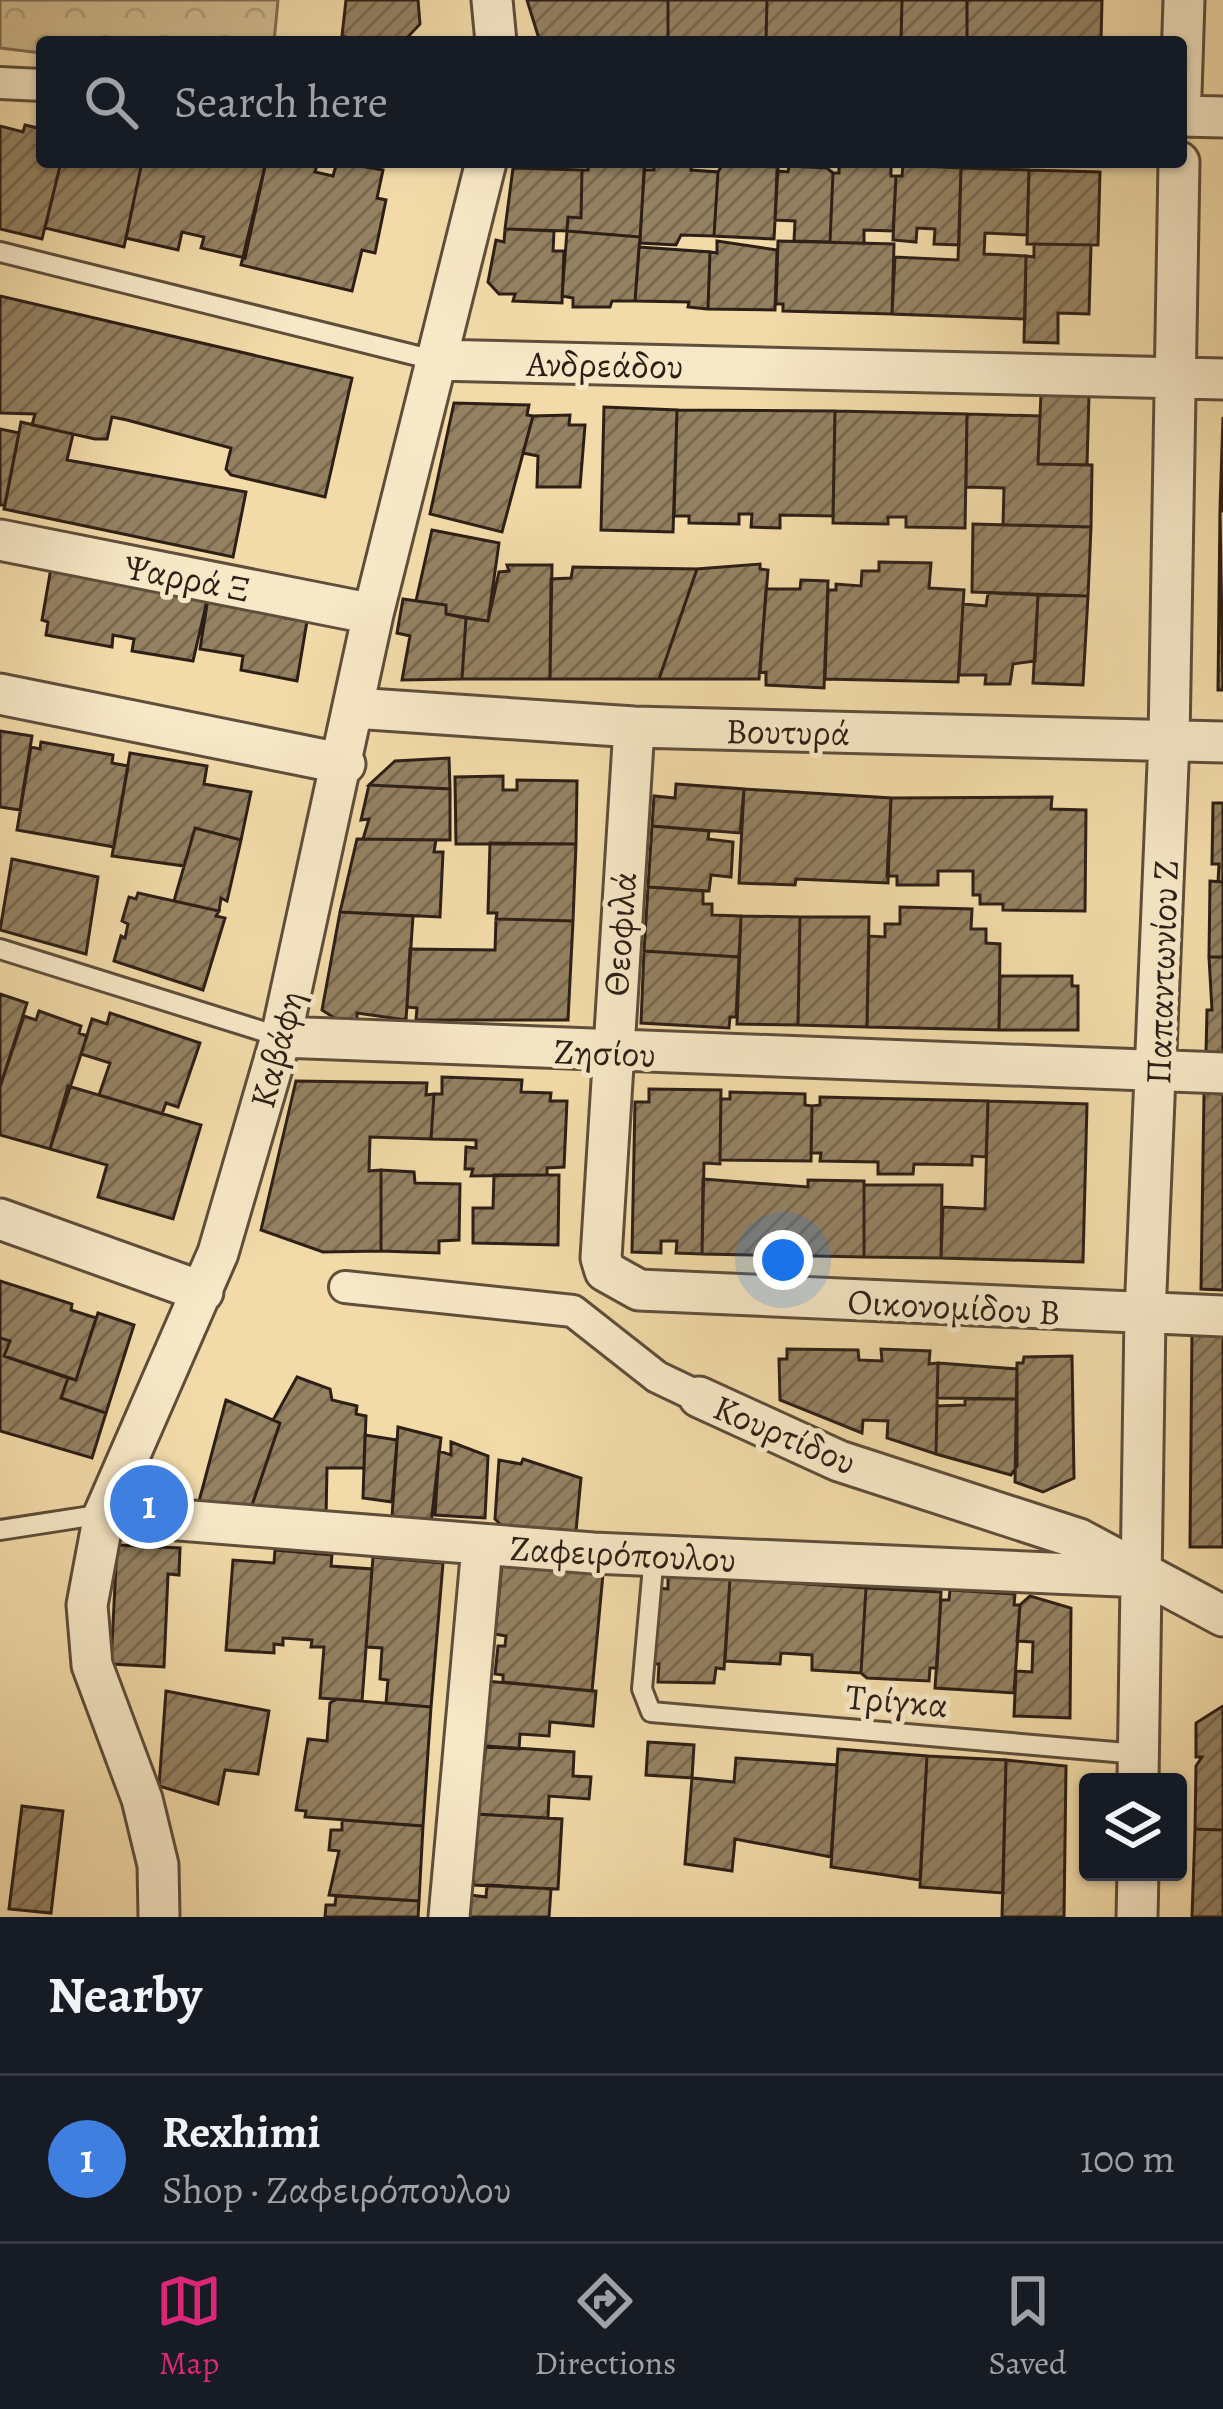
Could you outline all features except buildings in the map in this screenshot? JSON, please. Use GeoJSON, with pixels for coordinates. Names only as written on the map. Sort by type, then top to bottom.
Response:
{"type":"FeatureCollection","features":[{"type":"Feature","properties":{"kind":"street"},"geometry":{"type":"LineString","coordinates":[[492,0],[495,36]]}},
{"type":"Feature","properties":{"kind":"street"},"geometry":{"type":"LineString","coordinates":[[1183,36],[1184,0]]}},
{"type":"Feature","properties":{"kind":"street"},"geometry":{"type":"LineString","coordinates":[[0,83],[36,85]]}},
{"type":"Feature","properties":{"kind":"street"},"geometry":{"type":"LineString","coordinates":[[1187,116],[1223,117]]}},
{"type":"Feature","properties":{"kind":"street","name":"Καβάφη"},"geometry":{"type":"LineString","coordinates":[[159,1917],[158,1865],[142,1799],[92,1665],[87,1605],[104,1514],[202,1292],[281,1037],[345,764],[374,614],[484,168]]}},
{"type":"Feature","properties":{"kind":"street","name":"Παπαντωνίου Ζ"},"geometry":{"type":"LineString","coordinates":[[1138,1768],[1145,1315],[1168,740],[1179,168]]}},
{"type":"Feature","properties":{"kind":"street","name":"Ανδρεάδου"},"geometry":{"type":"LineString","coordinates":[[434,360],[1223,379]]}},
{"type":"Feature","properties":{"kind":"street","name":"Ψαρρά Ξ"},"geometry":{"type":"LineString","coordinates":[[0,540],[374,614]]}},
{"type":"Feature","properties":{"kind":"street"},"geometry":{"type":"LineString","coordinates":[[0,694],[345,764]]}},
{"type":"Feature","properties":{"kind":"street","name":"Βουτυρά"},"geometry":{"type":"LineString","coordinates":[[354,708],[634,728],[1223,742]]}},
{"type":"Feature","properties":{"kind":"street","name":"Θεοφιλά"},"geometry":{"type":"LineString","coordinates":[[615,1280],[601,1258],[634,728]]}},
{"type":"Feature","properties":{"kind":"street","name":"Ζησίου"},"geometry":{"type":"LineString","coordinates":[[281,1037],[1223,1073]]}},
{"type":"Feature","properties":{"kind":"street"},"geometry":{"type":"LineString","coordinates":[[0,1219],[202,1292]]}},
{"type":"Feature","properties":{"kind":"street","name":"Οικονομίδου Β"},"geometry":{"type":"LineString","coordinates":[[615,1280],[639,1290],[1223,1316]]}},
{"type":"Feature","properties":{"kind":"street","name":"Κουρτίδου"},"geometry":{"type":"LineString","coordinates":[[345,1287],[573,1311],[657,1377],[839,1461],[1078,1539],[1223,1616]]}},
{"type":"Feature","properties":{"kind":"street","name":"Ζαφειρόπουλου"},"geometry":{"type":"LineString","coordinates":[[104,1514],[482,1546],[1143,1577]]}},
{"type":"Feature","properties":{"kind":"street"},"geometry":{"type":"LineString","coordinates":[[449,1917],[482,1546]]}},
{"type":"Feature","properties":{"kind":"street"},"geometry":{"type":"LineString","coordinates":[[1137,1917],[1138,1881]]}},
{"type":"Feature","properties":{"kind":"lane","name":"Ανδρεάδου"},"geometry":{"type":"LineString","coordinates":[[0,252],[434,360]]}},
{"type":"Feature","properties":{"kind":"lane","name":"Ζησίου"},"geometry":{"type":"LineString","coordinates":[[0,949],[281,1037]]}},
{"type":"Feature","properties":{"kind":"lane"},"geometry":{"type":"LineString","coordinates":[[0,1530],[104,1514]]}},
{"type":"Feature","properties":{"kind":"lane","name":"Τρίγκα"},"geometry":{"type":"LineString","coordinates":[[654,1555],[642,1689],[651,1712],[1138,1768]]}},
{"type":"Feature","properties":{"kind":"green space"},"geometry":{"type":"Polygon","coordinates":[[[0,0],[278,0],[275,36],[36,36],[36,52],[0,48],[0,0]]]}},
{"type":"Feature","properties":{"kind":"place","name":"Rexhimi"},"geometry":{"type":"Point","coordinates":[149,1504]}}]}
